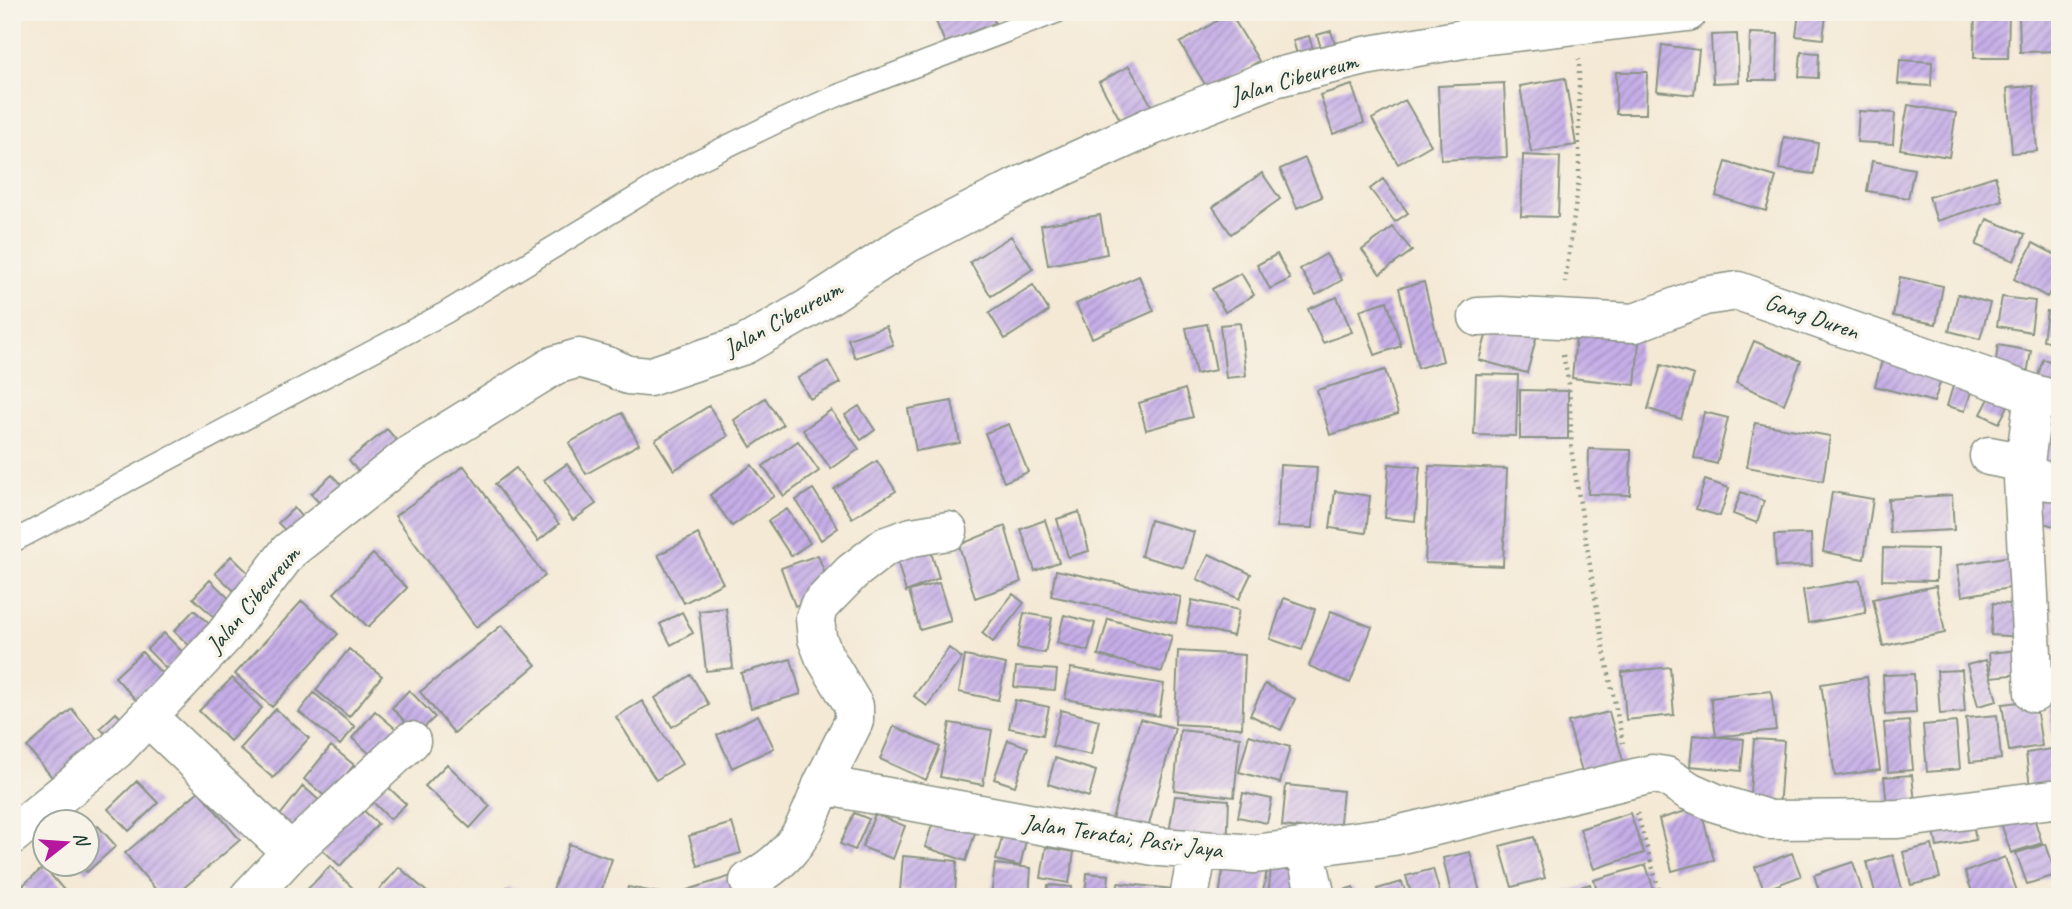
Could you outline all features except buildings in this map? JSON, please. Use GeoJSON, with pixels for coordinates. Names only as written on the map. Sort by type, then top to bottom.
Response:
{"type":"FeatureCollection","features":[{"type":"Feature","properties":{"kind":"street","name":"Jalan Cibeureum"},"geometry":{"type":"LineString","coordinates":[[12,835],[116,750],[224,636],[289,551],[411,454],[555,365],[579,358],[628,375],[649,377],[744,345],[809,308],[905,245],[1016,188],[1152,126],[1273,78],[1365,56],[1480,36],[1688,12]]}},
{"type":"Feature","properties":{"kind":"street","name":"Gang Duren"},"geometry":{"type":"LineString","coordinates":[[1478,317],[1634,323],[1704,296],[1738,290],[2047,397]]}},
{"type":"Feature","properties":{"kind":"street"},"geometry":{"type":"LineString","coordinates":[[2034,693],[2025,470],[2047,397]]}},
{"type":"Feature","properties":{"kind":"street"},"geometry":{"type":"LineString","coordinates":[[749,881],[781,862],[793,846],[805,827],[822,785],[854,721],[854,706],[824,656],[817,638],[815,618],[819,606],[852,572],[886,546],[912,537],[948,531]]}},
{"type":"Feature","properties":{"kind":"street"},"geometry":{"type":"LineString","coordinates":[[148,717],[291,852]]}},
{"type":"Feature","properties":{"kind":"street"},"geometry":{"type":"LineString","coordinates":[[249,897],[291,852],[411,741]]}},
{"type":"Feature","properties":{"kind":"street","name":"Jalan Teratai, Pasir Jaya"},"geometry":{"type":"LineString","coordinates":[[822,785],[1160,847],[1255,854],[1393,836],[1652,774],[1666,776],[1716,803],[1770,820],[1898,818],[2060,798]]}},
{"type":"Feature","properties":{"kind":"street"},"geometry":{"type":"LineString","coordinates":[[1305,849],[1316,897]]}},
{"type":"Feature","properties":{"kind":"street"},"geometry":{"type":"LineString","coordinates":[[1189,897],[1198,850]]}},
{"type":"Feature","properties":{"kind":"lane"},"geometry":{"type":"LineString","coordinates":[[12,542],[445,313],[693,163],[777,122],[1001,22],[1057,12]]}},
{"type":"Feature","properties":{"kind":"path"},"geometry":{"type":"LineString","coordinates":[[1579,25],[1579,179],[1560,319],[1562,349],[1569,384],[1572,454],[1628,778],[1661,897]]}}]}
